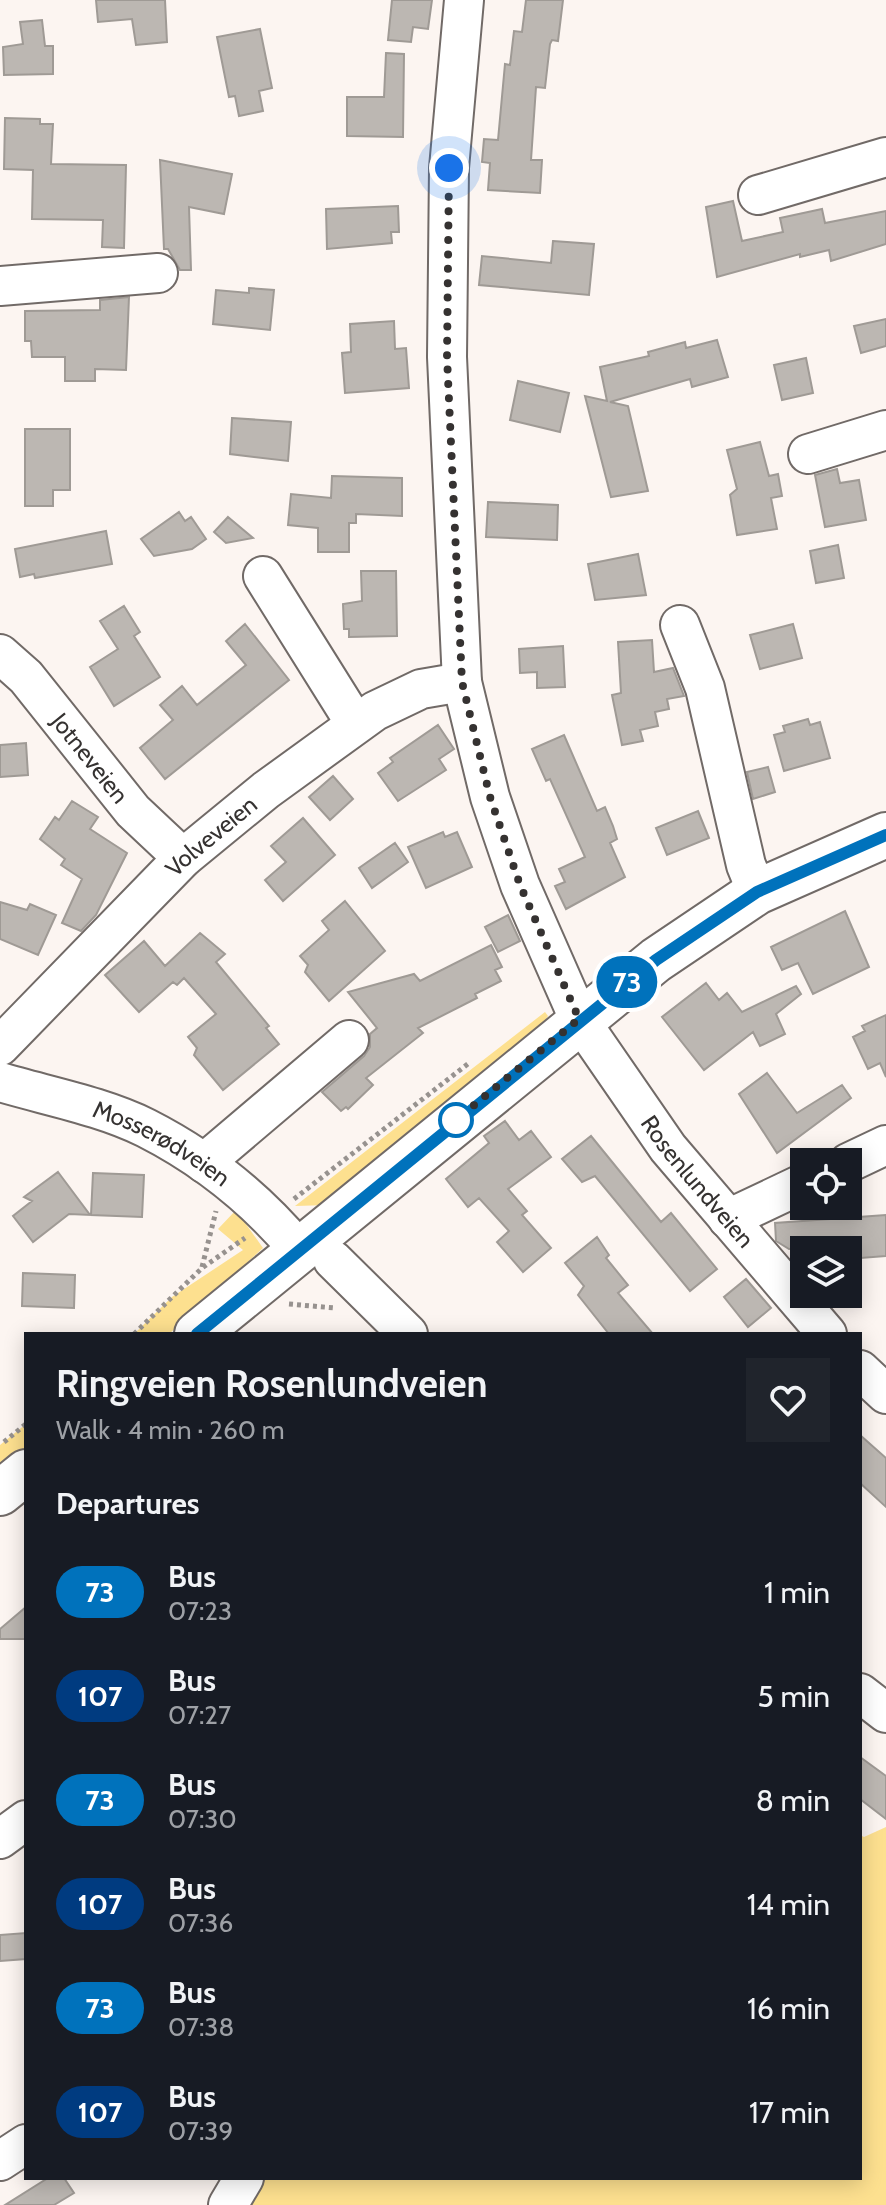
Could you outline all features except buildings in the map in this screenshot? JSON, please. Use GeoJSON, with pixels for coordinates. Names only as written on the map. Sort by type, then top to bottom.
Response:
{"type":"FeatureCollection","features":[{"type":"Feature","properties":{"kind":"main road"},"geometry":{"type":"LineString","coordinates":[[200,1332],[316,1255],[579,1019],[656,960],[757,892],[886,835]]}},
{"type":"Feature","properties":{"kind":"main road"},"geometry":{"type":"LineString","coordinates":[[0,1493],[24,1474]]}},
{"type":"Feature","properties":{"kind":"street","name":"Rosenlundveien"},"geometry":{"type":"LineString","coordinates":[[464,0],[449,168],[447,357],[462,682],[490,797],[520,885],[579,1019],[668,1148],[825,1332]]}},
{"type":"Feature","properties":{"kind":"street"},"geometry":{"type":"LineString","coordinates":[[758,195],[886,157]]}},
{"type":"Feature","properties":{"kind":"street"},"geometry":{"type":"LineString","coordinates":[[0,286],[158,273]]}},
{"type":"Feature","properties":{"kind":"street"},"geometry":{"type":"LineString","coordinates":[[808,454],[886,430]]}},
{"type":"Feature","properties":{"kind":"street"},"geometry":{"type":"LineString","coordinates":[[263,576],[355,723]]}},
{"type":"Feature","properties":{"kind":"street"},"geometry":{"type":"LineString","coordinates":[[680,625],[705,688],[746,865],[757,892]]}},
{"type":"Feature","properties":{"kind":"street","name":"Jotneveien"},"geometry":{"type":"LineString","coordinates":[[0,654],[26,677],[133,811],[183,858]]}},
{"type":"Feature","properties":{"kind":"street","name":"Volveveien"},"geometry":{"type":"LineString","coordinates":[[0,1046],[183,858],[355,723],[421,689],[462,682]]}},
{"type":"Feature","properties":{"kind":"street"},"geometry":{"type":"LineString","coordinates":[[216,1171],[349,1040]]}},
{"type":"Feature","properties":{"kind":"street","name":"Mosserødveien"},"geometry":{"type":"LineString","coordinates":[[0,1082],[144,1127],[216,1171],[377,1303],[406,1332]]}},
{"type":"Feature","properties":{"kind":"street"},"geometry":{"type":"LineString","coordinates":[[862,1156],[886,1145]]}},
{"type":"Feature","properties":{"kind":"street"},"geometry":{"type":"LineString","coordinates":[[728,1219],[790,1190]]}},
{"type":"Feature","properties":{"kind":"street"},"geometry":{"type":"LineString","coordinates":[[862,1372],[886,1394]]}},
{"type":"Feature","properties":{"kind":"street"},"geometry":{"type":"LineString","coordinates":[[862,1695],[886,1713]]}},
{"type":"Feature","properties":{"kind":"street"},"geometry":{"type":"LineString","coordinates":[[0,1839],[24,1821]]}},
{"type":"Feature","properties":{"kind":"street"},"geometry":{"type":"LineString","coordinates":[[0,2161],[24,2145]]}},
{"type":"Feature","properties":{"kind":"street"},"geometry":{"type":"LineString","coordinates":[[228,2205],[243,2180]]}},
{"type":"Feature","properties":{"kind":"path"},"geometry":{"type":"LineString","coordinates":[[287,1205],[472,1061]]}},
{"type":"Feature","properties":{"kind":"path"},"geometry":{"type":"LineString","coordinates":[[202,1268],[216,1171]]}},
{"type":"Feature","properties":{"kind":"path"},"geometry":{"type":"LineString","coordinates":[[136,1332],[202,1268],[248,1236]]}},
{"type":"Feature","properties":{"kind":"path"},"geometry":{"type":"LineString","coordinates":[[281,1303],[316,1308],[377,1303]]}},
{"type":"Feature","properties":{"kind":"path"},"geometry":{"type":"LineString","coordinates":[[0,1445],[24,1426]]}},
{"type":"Feature","properties":{"kind":"shaded area"},"geometry":{"type":"Polygon","coordinates":[[[545,1012],[548,1016],[536,1033],[329,1205],[295,1206],[545,1012]]]}},
{"type":"Feature","properties":{"kind":"shaded area"},"geometry":{"type":"Polygon","coordinates":[[[236,1210],[263,1248],[171,1332],[136,1332],[172,1297],[243,1250],[218,1229],[236,1210]]]}},
{"type":"Feature","properties":{"kind":"shaded area"},"geometry":{"type":"Polygon","coordinates":[[[24,1426],[24,1468],[0,1490],[0,1445],[24,1426]]]}},
{"type":"Feature","properties":{"kind":"shaded area"},"geometry":{"type":"Polygon","coordinates":[[[886,1827],[886,2205],[225,2205],[240,2180],[862,2180],[864,1837],[886,1827]]]}},
{"type":"Feature","properties":{"kind":"bus line","name":"73"},"geometry":{"type":"LineString","coordinates":[[199,1332],[579,1019],[656,960],[757,892],[803,869],[886,835]]}},
{"type":"Feature","properties":{"kind":"route"},"geometry":{"type":"LineString","coordinates":[[449,168],[447,357],[452,520],[462,682],[490,797],[520,885],[564,992],[579,1019],[456,1120]]}}]}
